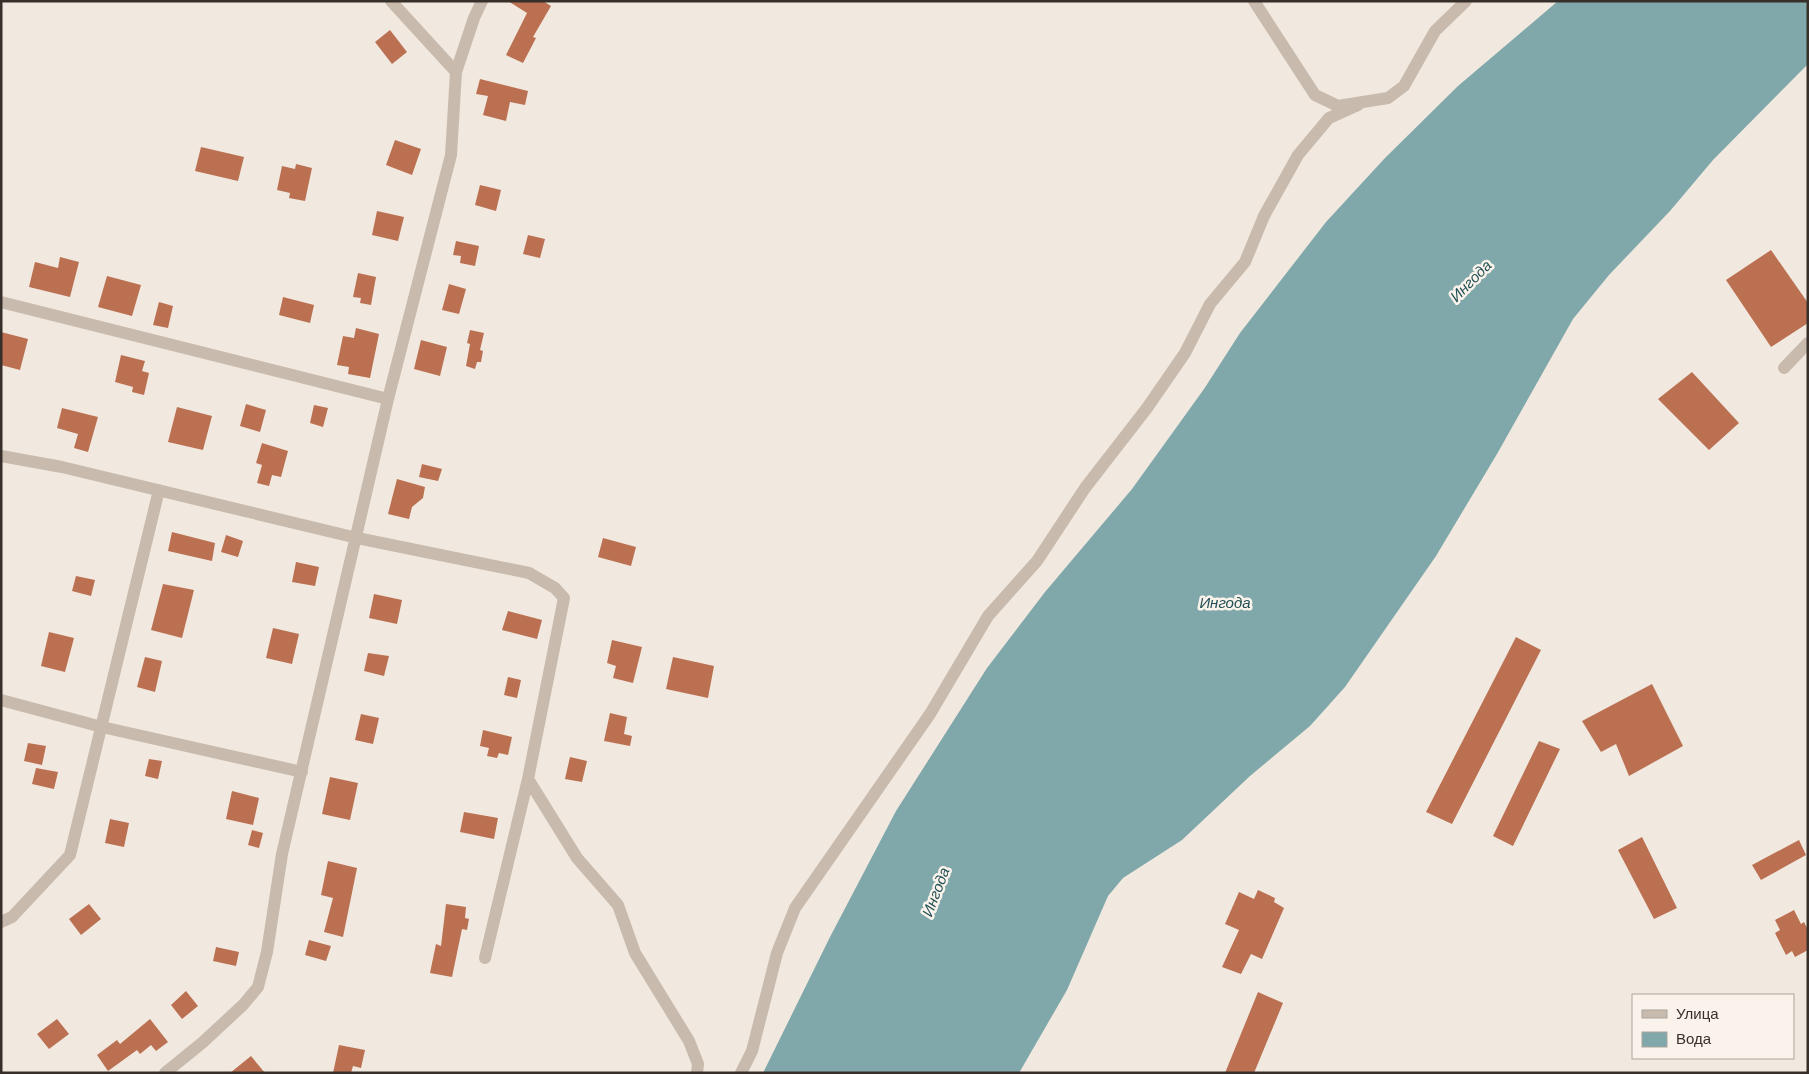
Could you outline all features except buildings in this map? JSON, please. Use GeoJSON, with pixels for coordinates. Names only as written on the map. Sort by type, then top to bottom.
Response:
{"type":"FeatureCollection","features":[{"type":"Feature","properties":{"kind":"street"},"geometry":{"type":"LineString","coordinates":[[391,1],[456,72]]}},
{"type":"Feature","properties":{"kind":"street"},"geometry":{"type":"LineString","coordinates":[[165,1073],[202,1043],[243,1005],[258,987],[267,952],[282,854],[388,399],[451,155],[456,72],[474,18],[482,1]]}},
{"type":"Feature","properties":{"kind":"street"},"geometry":{"type":"LineString","coordinates":[[1254,1],[1315,95],[1338,106],[1358,105],[1388,98],[1404,86],[1435,31],[1466,1]]}},
{"type":"Feature","properties":{"kind":"street"},"geometry":{"type":"LineString","coordinates":[[741,1073],[752,1050],[777,953],[795,908],[930,714],[988,616],[1037,560],[1085,488],[1147,408],[1185,353],[1210,304],[1245,262],[1264,216],[1298,155],[1329,118],[1358,105]]}},
{"type":"Feature","properties":{"kind":"street"},"geometry":{"type":"LineString","coordinates":[[1,302],[388,399]]}},
{"type":"Feature","properties":{"kind":"street"},"geometry":{"type":"LineString","coordinates":[[1784,368],[1808,343]]}},
{"type":"Feature","properties":{"kind":"street"},"geometry":{"type":"LineString","coordinates":[[1,456],[62,466],[357,538],[529,573],[555,588],[564,598],[528,779],[485,958]]}},
{"type":"Feature","properties":{"kind":"street"},"geometry":{"type":"LineString","coordinates":[[1,922],[12,918],[70,855],[159,490]]}},
{"type":"Feature","properties":{"kind":"street"},"geometry":{"type":"LineString","coordinates":[[1,700],[102,727],[302,772]]}},
{"type":"Feature","properties":{"kind":"street"},"geometry":{"type":"LineString","coordinates":[[528,779],[577,858],[618,905],[635,953],[689,1040],[698,1064],[697,1073]]}},
{"type":"Feature","properties":{"kind":"water","name":"Ингода"},"geometry":{"type":"Polygon","coordinates":[[[1558,1],[1808,1],[1808,64],[1713,160],[1670,211],[1609,275],[1573,319],[1497,454],[1436,556],[1345,687],[1310,726],[1250,776],[1182,840],[1123,878],[1108,896],[1067,990],[1019,1073],[763,1073],[830,937],[896,811],[987,668],[1045,592],[1132,489],[1204,389],[1240,333],[1326,222],[1385,158],[1458,86],[1558,1]]]}}]}
